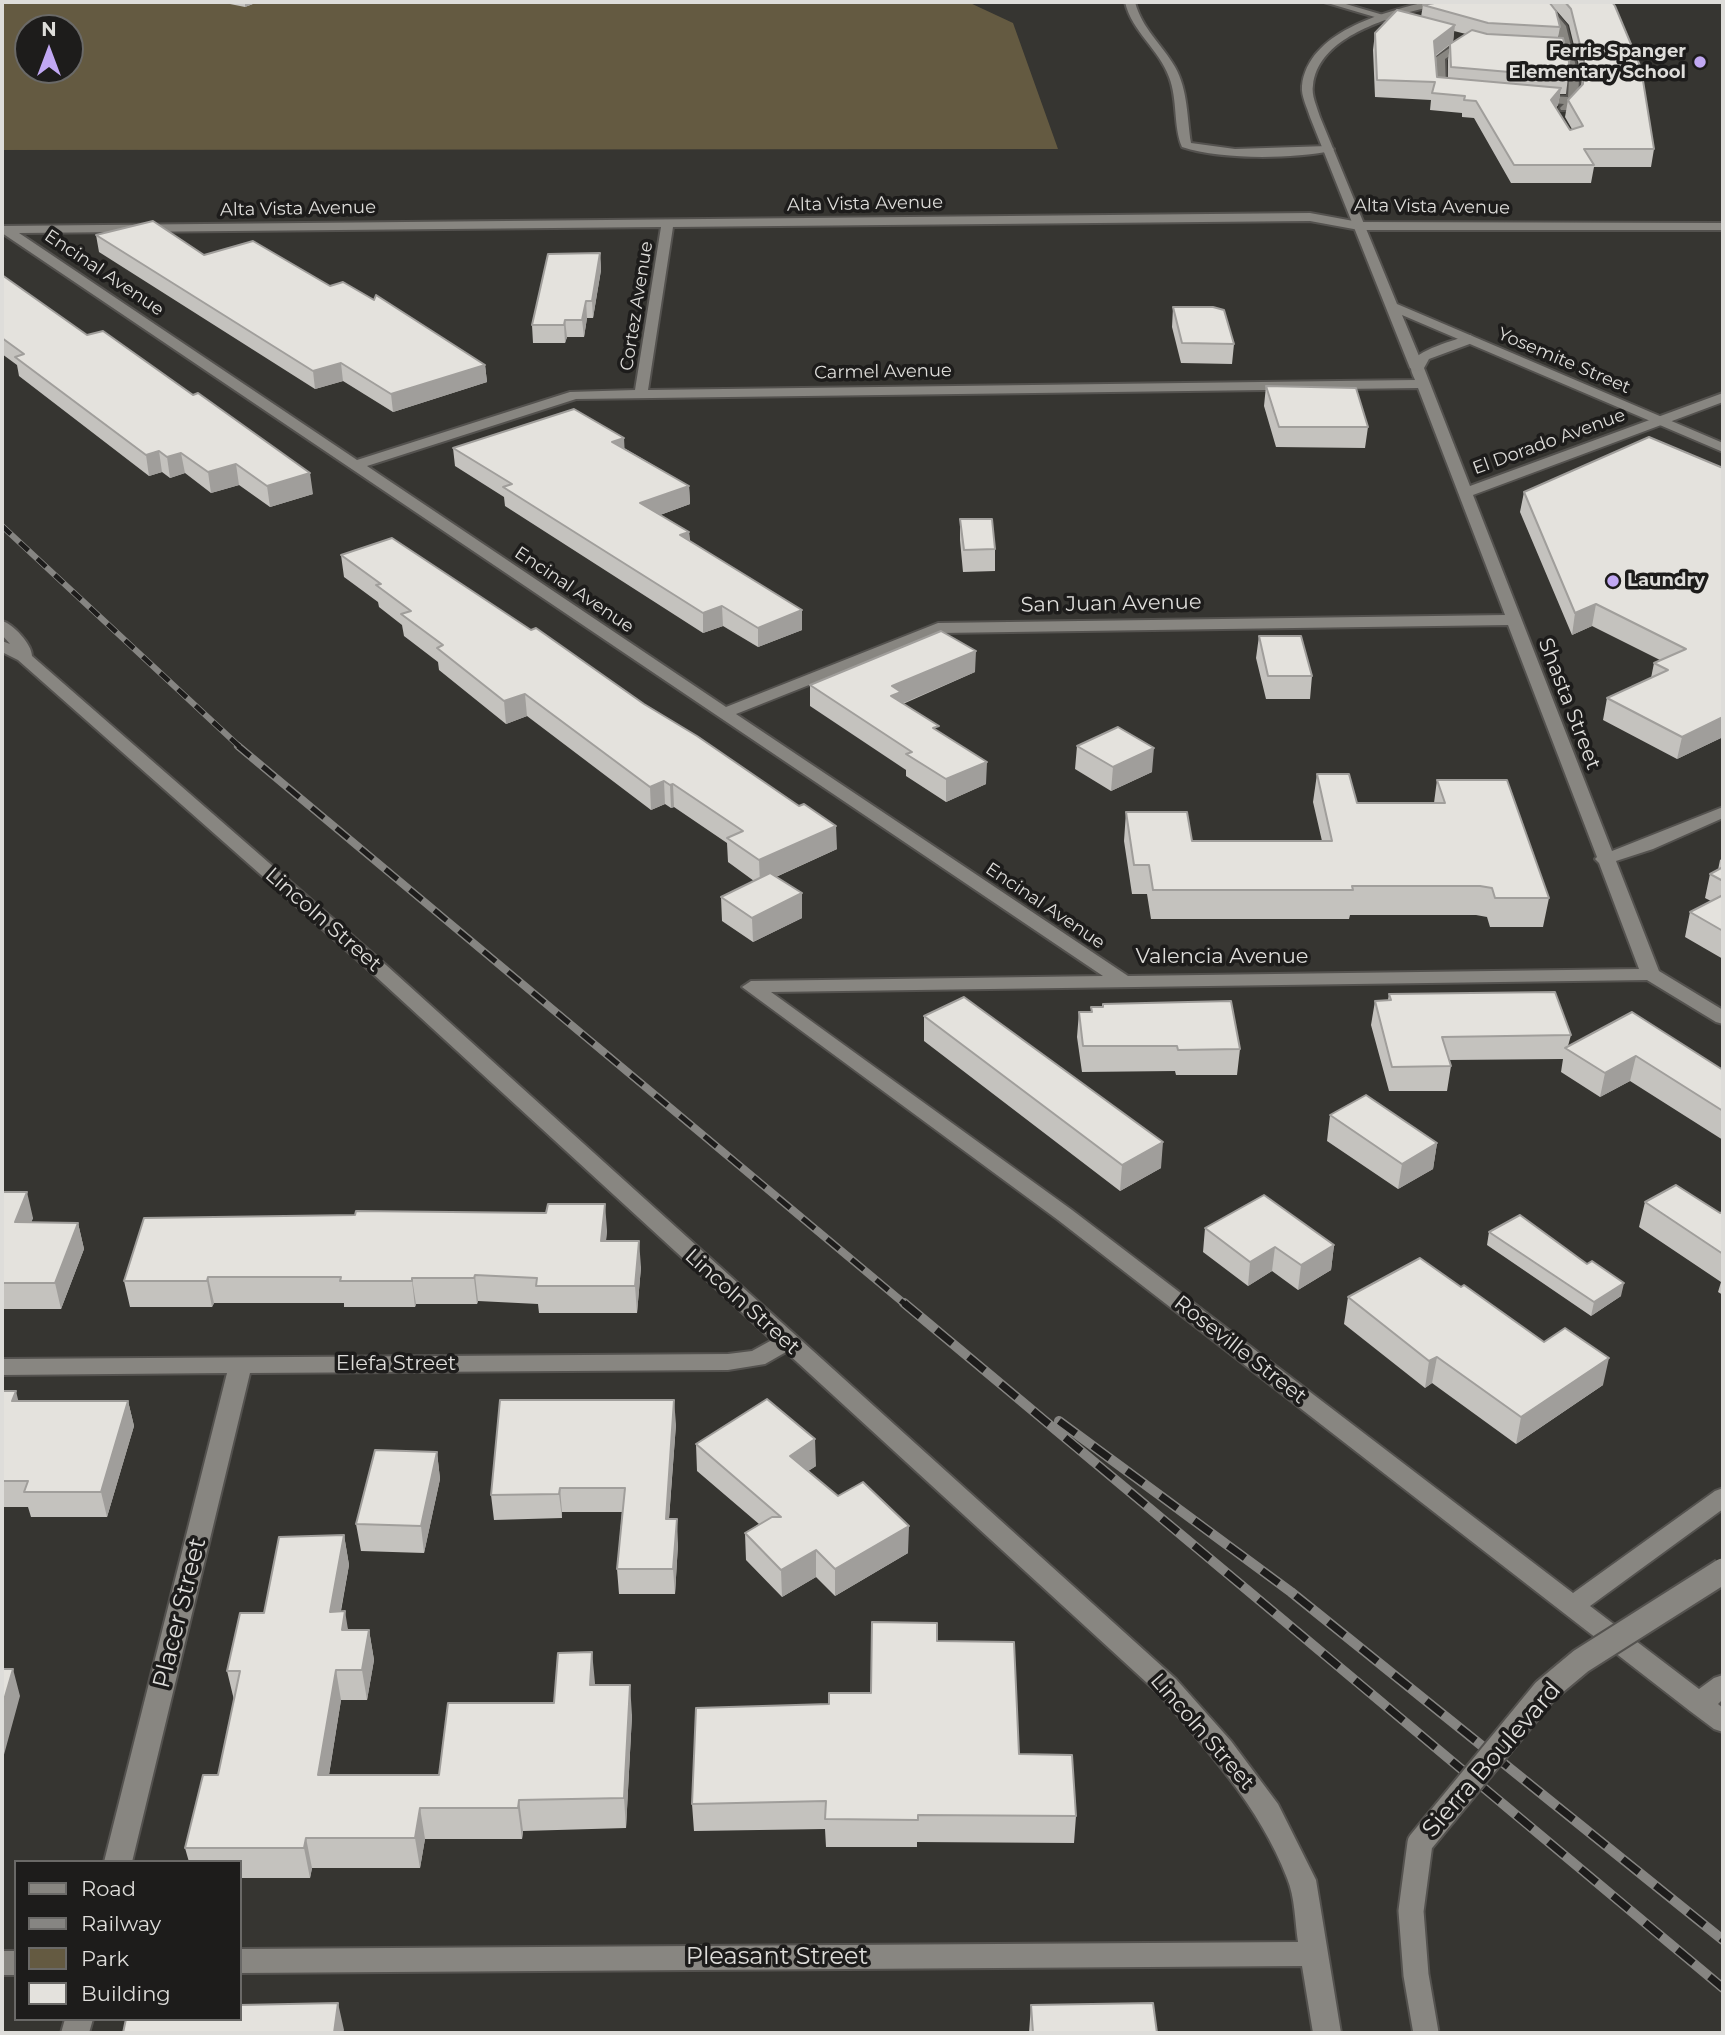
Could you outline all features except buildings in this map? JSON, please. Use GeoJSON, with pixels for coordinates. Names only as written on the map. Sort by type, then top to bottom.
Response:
{"type":"FeatureCollection","features":[{"type":"Feature","properties":{"kind":"street"},"geometry":{"type":"LineString","coordinates":[[1130,2],[1131,12],[1175,77],[1186,145],[1216,151],[1328,149]]}},
{"type":"Feature","properties":{"kind":"street"},"geometry":{"type":"LineString","coordinates":[[1329,2],[1419,27]]}},
{"type":"Feature","properties":{"kind":"street","name":"Shasta Street"},"geometry":{"type":"LineString","coordinates":[[1436,2],[1382,18],[1352,32],[1330,47],[1314,64],[1310,74],[1308,97],[1424,384],[1604,859],[1651,974]]}},
{"type":"Feature","properties":{"kind":"street"},"geometry":{"type":"LineString","coordinates":[[1541,2],[1561,26],[1559,49],[1574,79],[1573,101],[1556,116]]}},
{"type":"Feature","properties":{"kind":"street"},"geometry":{"type":"LineString","coordinates":[[1455,37],[1472,41],[1440,58],[1441,90],[1468,92]]}},
{"type":"Feature","properties":{"kind":"street"},"geometry":{"type":"LineString","coordinates":[[1520,97],[1573,101]]}},
{"type":"Feature","properties":{"kind":"street","name":"Alta Vista Avenue"},"geometry":{"type":"LineString","coordinates":[[4,230],[1310,217],[1359,226],[1723,227]]}},
{"type":"Feature","properties":{"kind":"street","name":"Cortez Avenue"},"geometry":{"type":"LineString","coordinates":[[641,395],[667,223]]}},
{"type":"Feature","properties":{"kind":"street","name":"Encinal Avenue"},"geometry":{"type":"LineString","coordinates":[[4,230],[1121,980]]}},
{"type":"Feature","properties":{"kind":"street","name":"Yosemite Street"},"geometry":{"type":"LineString","coordinates":[[1391,306],[1723,449]]}},
{"type":"Feature","properties":{"kind":"street"},"geometry":{"type":"LineString","coordinates":[[1417,368],[1418,362],[1424,356],[1470,339]]}},
{"type":"Feature","properties":{"kind":"street","name":"Carmel Avenue"},"geometry":{"type":"LineString","coordinates":[[353,466],[575,396],[1424,384]]}},
{"type":"Feature","properties":{"kind":"street","name":"El Dorado Avenue"},"geometry":{"type":"LineString","coordinates":[[1465,493],[1723,397]]}},
{"type":"Feature","properties":{"kind":"street","name":"San Juan Avenue"},"geometry":{"type":"LineString","coordinates":[[724,713],[938,628],[1515,620]]}},
{"type":"Feature","properties":{"kind":"street","name":"Lincoln Street"},"geometry":{"type":"LineString","coordinates":[[2,626],[24,650],[24,657]]}},
{"type":"Feature","properties":{"kind":"street","name":"Lincoln Street"},"geometry":{"type":"LineString","coordinates":[[2,646],[24,657],[379,969],[1167,1686],[1222,1749],[1269,1812],[1303,1881],[1327,2033]]}},
{"type":"Feature","properties":{"kind":"street"},"geometry":{"type":"LineString","coordinates":[[1604,859],[1647,845],[1723,811]]}},
{"type":"Feature","properties":{"kind":"street"},"geometry":{"type":"LineString","coordinates":[[1651,974],[1723,1018]]}},
{"type":"Feature","properties":{"kind":"street","name":"Valencia Avenue"},"geometry":{"type":"LineString","coordinates":[[751,987],[1651,974]]}},
{"type":"Feature","properties":{"kind":"street","name":"Roseville Street"},"geometry":{"type":"LineString","coordinates":[[751,987],[1065,1215],[1723,1722]]}},
{"type":"Feature","properties":{"kind":"street","name":"Elefa Street"},"geometry":{"type":"LineString","coordinates":[[2,1367],[728,1362],[757,1358],[786,1342]]}},
{"type":"Feature","properties":{"kind":"street","name":"Placer Street"},"geometry":{"type":"LineString","coordinates":[[118,1860],[242,1364]]}},
{"type":"Feature","properties":{"kind":"street"},"geometry":{"type":"LineString","coordinates":[[1572,1606],[1723,1497]]}},
{"type":"Feature","properties":{"kind":"street","name":"Sierra Boulevard"},"geometry":{"type":"LineString","coordinates":[[1426,2033],[1416,1975],[1411,1911],[1420,1843],[1545,1691],[1581,1661],[1723,1571]]}},
{"type":"Feature","properties":{"kind":"street"},"geometry":{"type":"LineString","coordinates":[[1699,1704],[1723,1685]]}},
{"type":"Feature","properties":{"kind":"street","name":"Pleasant Street"},"geometry":{"type":"LineString","coordinates":[[242,1961],[1314,1954]]}},
{"type":"Feature","properties":{"kind":"green space"},"geometry":{"type":"Polygon","coordinates":[[[2,2],[968,2],[1013,23],[1058,149],[2,150],[2,2]]]}},
{"type":"Feature","properties":{"kind":"railway"},"geometry":{"type":"LineString","coordinates":[[2,526],[241,748]]}},
{"type":"Feature","properties":{"kind":"railway"},"geometry":{"type":"LineString","coordinates":[[238,746],[906,1305]]}},
{"type":"Feature","properties":{"kind":"railway"},"geometry":{"type":"LineString","coordinates":[[904,1303],[1723,1988]]}},
{"type":"Feature","properties":{"kind":"railway"},"geometry":{"type":"LineString","coordinates":[[1059,1421],[1291,1592],[1723,1940]]}},
{"type":"Feature","properties":{"kind":"place","name":"Ferris Spanger Elementary School"},"geometry":{"type":"Point","coordinates":[1700,62]}},
{"type":"Feature","properties":{"kind":"place","name":"Laundry"},"geometry":{"type":"Point","coordinates":[1613,581]}}]}
